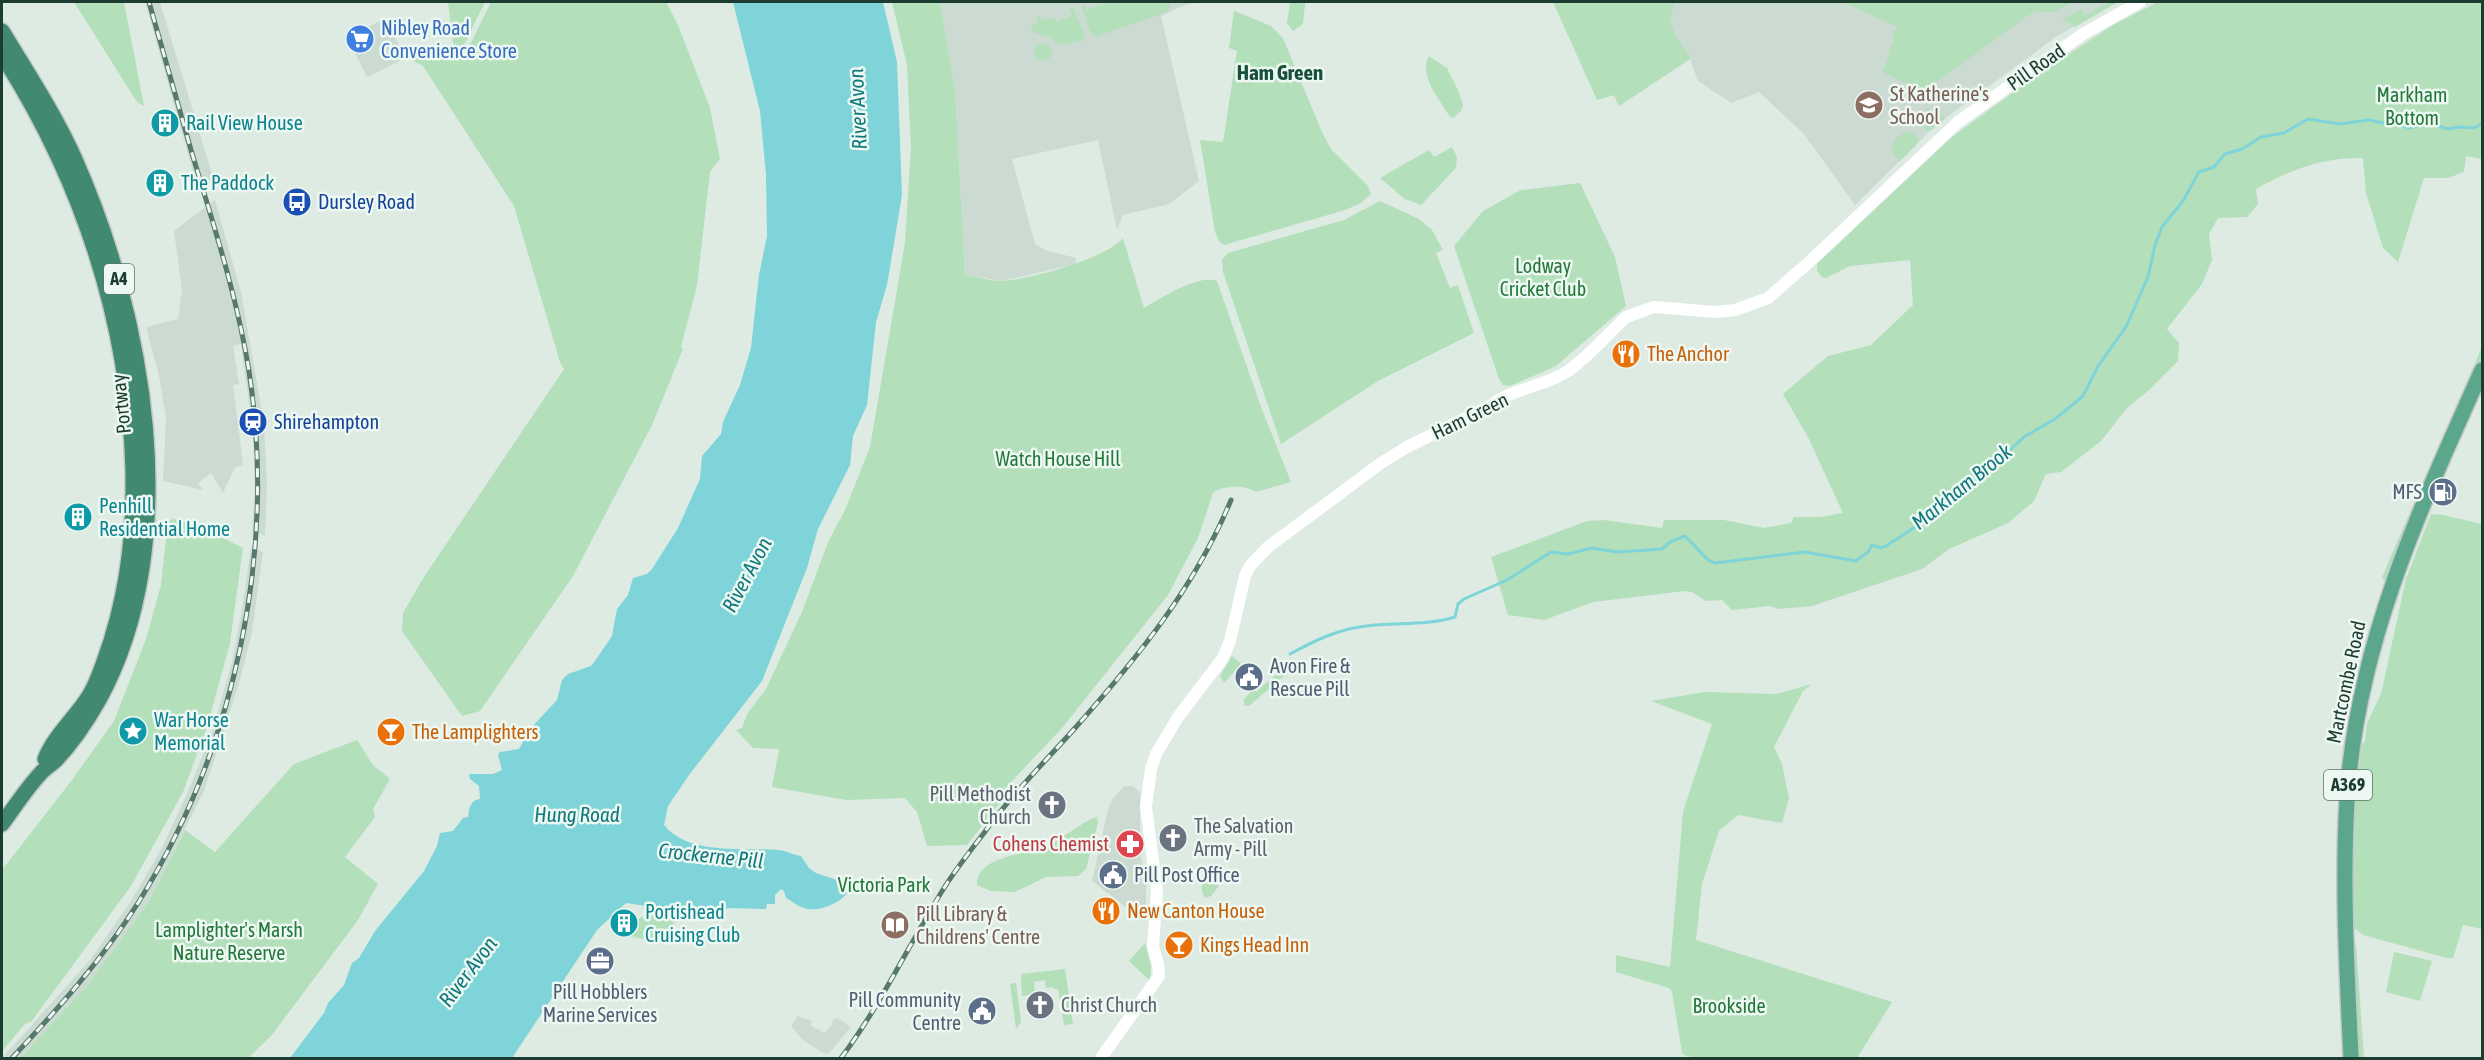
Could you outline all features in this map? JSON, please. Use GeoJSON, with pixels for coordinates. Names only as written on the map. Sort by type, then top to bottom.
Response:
{"type":"FeatureCollection","features":[{"type":"Feature","properties":{"kind":"highway","name":"Portway"},"geometry":{"type":"LineString","coordinates":[[2,31],[46,104],[73,156],[106,237],[135,345],[145,430],[147,507],[145,552],[137,591],[124,640],[112,671],[85,723],[55,761],[40,773],[2,824]]}},
{"type":"Feature","properties":{"kind":"highway","name":"Portway"},"geometry":{"type":"LineString","coordinates":[[2,55],[52,142],[96,249],[119,339],[132,432],[134,525],[124,590],[111,640],[91,693],[46,756],[40,773]]}},
{"type":"Feature","properties":{"kind":"main road","name":"Martcombe Road"},"geometry":{"type":"LineString","coordinates":[[2351,1059],[2345,912],[2347,799],[2363,688],[2390,585],[2482,370]]}},
{"type":"Feature","properties":{"kind":"street","name":"Pill Road"},"geometry":{"type":"LineString","coordinates":[[1808,264],[1958,122],[2083,34],[2140,2]]}},
{"type":"Feature","properties":{"kind":"street","name":"Ham Green"},"geometry":{"type":"LineString","coordinates":[[1101,1059],[1159,976],[1153,946],[1157,891],[1147,823],[1148,781],[1153,762],[1178,717],[1212,676],[1223,658],[1230,641],[1245,576],[1250,566],[1268,547],[1381,463],[1502,398],[1531,388],[1567,371],[1633,313],[1654,307],[1716,312],[1750,305],[1768,298],[1808,264]]}},
{"type":"Feature","properties":{"kind":"shaded area"},"geometry":{"type":"Polygon","coordinates":[[[145,2],[160,2],[213,177],[199,193],[145,2]]]}},
{"type":"Feature","properties":{"kind":"shaded area"},"geometry":{"type":"Polygon","coordinates":[[[940,2],[1202,2],[1185,5],[1161,16],[1199,181],[1169,204],[1123,215],[1117,230],[1098,140],[1012,159],[1035,244],[1045,250],[1076,258],[1076,264],[1002,281],[965,275],[955,90],[940,2]]]}},
{"type":"Feature","properties":{"kind":"shaded area","name":"St Katherine's School"},"geometry":{"type":"Polygon","coordinates":[[[1571,2],[2118,2],[2057,36],[1935,126],[1855,205],[1803,133],[1759,92],[1731,103],[1698,81],[1690,59],[1619,106],[1571,2]]]}},
{"type":"Feature","properties":{"kind":"shaded area"},"geometry":{"type":"Polygon","coordinates":[[[385,19],[406,58],[367,77],[347,37],[385,19]]]}},
{"type":"Feature","properties":{"kind":"shaded area"},"geometry":{"type":"Polygon","coordinates":[[[215,200],[241,292],[264,424],[267,484],[265,536],[252,531],[255,489],[253,434],[241,344],[233,346],[239,384],[233,385],[243,465],[235,467],[223,493],[211,473],[198,483],[203,490],[163,481],[166,418],[159,376],[146,327],[178,319],[182,290],[174,231],[215,200]]]}},
{"type":"Feature","properties":{"kind":"shaded area"},"geometry":{"type":"Polygon","coordinates":[[[251,547],[263,552],[252,633],[239,684],[204,791],[148,903],[86,987],[20,1058],[2,1058],[90,960],[129,904],[162,848],[191,785],[213,729],[232,662],[251,547]]]}},
{"type":"Feature","properties":{"kind":"shaded area"},"geometry":{"type":"Polygon","coordinates":[[[1124,786],[1133,786],[1140,792],[1140,853],[1146,880],[1146,916],[1138,916],[1092,881],[1108,809],[1113,798],[1124,786]]]}},
{"type":"Feature","properties":{"kind":"shaded area"},"geometry":{"type":"Polygon","coordinates":[[[798,1016],[812,1021],[811,1026],[825,1033],[833,1019],[837,1018],[851,1027],[829,1053],[824,1054],[802,1039],[791,1026],[798,1016]]]}},
{"type":"Feature","properties":{"kind":"green space"},"geometry":{"type":"Polygon","coordinates":[[[74,2],[124,2],[144,106],[137,102],[74,2]]]}},
{"type":"Feature","properties":{"kind":"green space"},"geometry":{"type":"Polygon","coordinates":[[[448,2],[485,2],[462,49],[454,50],[448,2]]]}},
{"type":"Feature","properties":{"kind":"green space"},"geometry":{"type":"Polygon","coordinates":[[[491,2],[666,2],[678,25],[710,108],[720,159],[710,172],[697,285],[681,347],[683,349],[652,425],[573,576],[480,711],[462,716],[402,631],[403,613],[424,577],[564,369],[514,206],[423,66],[412,60],[423,55],[465,55],[491,2]]]}},
{"type":"Feature","properties":{"kind":"green space","name":"Watch House Hill"},"geometry":{"type":"Polygon","coordinates":[[[892,2],[940,2],[955,90],[965,275],[1002,281],[1030,277],[1085,260],[1115,246],[1123,238],[1144,308],[1190,284],[1209,280],[1217,281],[1261,407],[1291,482],[1256,492],[1235,487],[1223,488],[1213,493],[1198,538],[1168,595],[1062,728],[996,798],[1001,801],[967,845],[927,846],[917,812],[905,798],[846,800],[772,787],[779,749],[753,748],[736,730],[742,728],[747,714],[766,689],[802,612],[828,542],[845,510],[870,447],[905,243],[911,147],[907,65],[892,2]]]}},
{"type":"Feature","properties":{"kind":"green space"},"geometry":{"type":"Polygon","coordinates":[[[1110,2],[1169,2],[1170,7],[1161,14],[1095,37],[1091,33],[1081,6],[1084,4],[1086,10],[1110,2]]]}},
{"type":"Feature","properties":{"kind":"green space"},"geometry":{"type":"Polygon","coordinates":[[[1290,2],[1305,3],[1303,24],[1293,31],[1287,23],[1290,2]]]}},
{"type":"Feature","properties":{"kind":"green space"},"geometry":{"type":"Polygon","coordinates":[[[1553,2],[1676,2],[1672,10],[1671,25],[1690,59],[1619,106],[1614,95],[1597,100],[1553,2]]]}},
{"type":"Feature","properties":{"kind":"green space"},"geometry":{"type":"Polygon","coordinates":[[[1849,2],[2073,2],[2055,12],[2036,12],[2027,16],[1930,87],[1921,90],[1882,72],[1890,55],[1888,54],[1895,39],[1892,37],[1897,27],[1848,4],[1849,2]]]}},
{"type":"Feature","properties":{"kind":"green space"},"geometry":{"type":"Polygon","coordinates":[[[2109,2],[2118,2],[2075,27],[2063,19],[2081,10],[2085,16],[2109,2]]]}},
{"type":"Feature","properties":{"kind":"green space","name":"Markham Bottom"},"geometry":{"type":"Polygon","coordinates":[[[2158,2],[2482,2],[2482,159],[2466,156],[2464,172],[2448,178],[2424,178],[2398,262],[2383,248],[2366,193],[2363,158],[2334,160],[2307,166],[2256,189],[2258,204],[2247,217],[2218,218],[2209,234],[2212,260],[2202,284],[2167,329],[2179,343],[2178,361],[2127,408],[2101,441],[2061,472],[2046,474],[2034,501],[2008,523],[1949,549],[1922,569],[1812,606],[1779,609],[1770,606],[1732,610],[1722,600],[1706,601],[1692,592],[1685,591],[1593,602],[1544,620],[1508,615],[1491,557],[1587,521],[1603,520],[1662,528],[1664,520],[1724,520],[1764,528],[1791,523],[1794,517],[1821,517],[1843,513],[1808,437],[1783,394],[1828,356],[1871,345],[1913,305],[1910,260],[1850,266],[1826,278],[1817,271],[1817,264],[1952,137],[2037,75],[2113,25],[2158,2]]]}},
{"type":"Feature","properties":{"kind":"green space"},"geometry":{"type":"Polygon","coordinates":[[[1073,7],[1085,36],[1083,40],[1060,45],[1050,37],[1033,32],[1031,26],[1038,23],[1036,17],[1046,20],[1054,18],[1056,22],[1072,16],[1069,8],[1073,7]]]}},
{"type":"Feature","properties":{"kind":"green space"},"geometry":{"type":"Polygon","coordinates":[[[1234,11],[1271,26],[1283,38],[1331,149],[1368,186],[1371,194],[1361,203],[1345,210],[1224,245],[1219,241],[1215,232],[1200,140],[1223,142],[1237,51],[1229,48],[1234,11]]]}},
{"type":"Feature","properties":{"kind":"green space"},"geometry":{"type":"Polygon","coordinates":[[[1039,43],[1047,43],[1052,48],[1050,59],[1039,61],[1034,56],[1034,48],[1039,43]]]}},
{"type":"Feature","properties":{"kind":"green space"},"geometry":{"type":"Polygon","coordinates":[[[1429,56],[1447,68],[1458,90],[1463,105],[1461,111],[1453,118],[1441,103],[1428,79],[1426,63],[1429,56]]]}},
{"type":"Feature","properties":{"kind":"green space"},"geometry":{"type":"Polygon","coordinates":[[[1927,107],[1935,115],[1941,113],[1945,119],[1927,131],[1920,118],[1925,116],[1927,107]]]}},
{"type":"Feature","properties":{"kind":"green space"},"geometry":{"type":"Polygon","coordinates":[[[1906,131],[1915,133],[1919,142],[1899,162],[1892,151],[1894,140],[1906,131]]]}},
{"type":"Feature","properties":{"kind":"green space"},"geometry":{"type":"Polygon","coordinates":[[[1452,147],[1457,157],[1456,168],[1421,205],[1405,199],[1380,178],[1429,150],[1434,157],[1452,147]]]}},
{"type":"Feature","properties":{"kind":"green space","name":"Lodway Cricket Club"},"geometry":{"type":"Polygon","coordinates":[[[1580,183],[1615,257],[1626,306],[1556,366],[1510,386],[1503,385],[1454,246],[1483,211],[1521,190],[1580,183]]]}},
{"type":"Feature","properties":{"kind":"green space"},"geometry":{"type":"Polygon","coordinates":[[[1380,201],[1419,219],[1432,230],[1443,250],[1436,253],[1450,288],[1458,285],[1474,333],[1378,381],[1281,444],[1223,272],[1222,260],[1228,253],[1344,220],[1380,201]]]}},
{"type":"Feature","properties":{"kind":"green space"},"geometry":{"type":"Polygon","coordinates":[[[2482,347],[2482,363],[2388,579],[2384,580],[2382,578],[2388,563],[2482,347]]]}},
{"type":"Feature","properties":{"kind":"green space"},"geometry":{"type":"Polygon","coordinates":[[[2431,514],[2482,524],[2482,929],[2463,925],[2453,958],[2363,935],[2353,927],[2355,797],[2362,744],[2365,741],[2367,723],[2381,694],[2406,579],[2431,514]]]}},
{"type":"Feature","properties":{"kind":"green space"},"geometry":{"type":"Polygon","coordinates":[[[173,519],[199,526],[243,548],[230,643],[207,727],[183,792],[131,886],[31,1022],[26,1023],[2,1051],[2,870],[72,780],[114,721],[146,639],[161,585],[168,521],[173,519]]]}},
{"type":"Feature","properties":{"kind":"green space"},"geometry":{"type":"Polygon","coordinates":[[[1232,656],[1241,664],[1224,683],[1220,676],[1232,656]]]}},
{"type":"Feature","properties":{"kind":"green space"},"geometry":{"type":"Polygon","coordinates":[[[1281,670],[1285,675],[1249,706],[1243,705],[1245,703],[1243,700],[1252,691],[1257,691],[1281,670]]]}},
{"type":"Feature","properties":{"kind":"green space","name":"Brookside"},"geometry":{"type":"Polygon","coordinates":[[[1812,684],[1803,691],[1774,747],[1782,764],[1789,798],[1782,823],[1738,815],[1719,831],[1702,884],[1696,940],[1892,1002],[1857,1058],[1701,1058],[1686,1056],[1682,1053],[1672,992],[1669,988],[1616,972],[1616,955],[1670,967],[1683,812],[1712,724],[1651,701],[1705,692],[1776,694],[1812,684]]]}},
{"type":"Feature","properties":{"kind":"green space","name":"Lamplighter's Marsh Nature Reserve"},"geometry":{"type":"Polygon","coordinates":[[[357,740],[373,765],[390,779],[373,809],[375,817],[345,857],[378,884],[358,920],[271,1036],[248,1058],[20,1058],[86,987],[148,903],[185,830],[215,852],[294,764],[357,740]]]}},
{"type":"Feature","properties":{"kind":"green space","name":"Victoria Park"},"geometry":{"type":"Polygon","coordinates":[[[1097,817],[1098,823],[1086,869],[1078,876],[1046,877],[1015,892],[991,891],[977,885],[984,868],[1003,858],[1045,847],[1097,817]]]}},
{"type":"Feature","properties":{"kind":"green space"},"geometry":{"type":"Polygon","coordinates":[[[1202,875],[1219,886],[1211,896],[1205,898],[1202,892],[1202,875]]]}},
{"type":"Feature","properties":{"kind":"green space"},"geometry":{"type":"Polygon","coordinates":[[[649,915],[675,921],[665,940],[656,943],[624,934],[641,917],[646,920],[649,915]]]}},
{"type":"Feature","properties":{"kind":"green space"},"geometry":{"type":"Polygon","coordinates":[[[1145,943],[1151,967],[1150,981],[1129,961],[1145,943]]]}},
{"type":"Feature","properties":{"kind":"green space"},"geometry":{"type":"Polygon","coordinates":[[[2356,943],[2364,1058],[2358,1058],[2354,952],[2356,943]]]}},
{"type":"Feature","properties":{"kind":"green space"},"geometry":{"type":"Polygon","coordinates":[[[2394,952],[2432,961],[2420,1001],[2386,992],[2394,952]]]}},
{"type":"Feature","properties":{"kind":"green space"},"geometry":{"type":"Polygon","coordinates":[[[1065,969],[1073,1024],[1064,1025],[1058,989],[1046,988],[1045,980],[1034,982],[1035,994],[1022,996],[1021,974],[1065,969]]]}},
{"type":"Feature","properties":{"kind":"green space"},"geometry":{"type":"Polygon","coordinates":[[[1016,983],[1021,1022],[1016,1029],[1010,984],[1016,983]]]}},
{"type":"Feature","properties":{"kind":"water","name":"Hung Road"},"geometry":{"type":"Polygon","coordinates":[[[733,2],[883,2],[897,62],[902,195],[887,285],[876,322],[867,405],[853,436],[850,465],[818,529],[807,568],[762,681],[689,775],[668,806],[664,825],[687,842],[702,846],[779,850],[801,856],[809,868],[816,873],[846,883],[848,892],[834,903],[815,909],[797,905],[786,898],[781,889],[775,895],[775,904],[767,904],[766,909],[727,908],[726,910],[680,911],[666,906],[661,908],[626,903],[597,930],[512,1058],[290,1058],[324,1013],[328,1003],[344,985],[352,963],[359,958],[375,931],[424,871],[437,846],[440,833],[453,831],[463,818],[468,817],[472,803],[480,799],[479,786],[470,779],[469,774],[493,774],[502,770],[498,755],[500,752],[519,749],[530,729],[557,700],[562,680],[568,674],[591,666],[595,661],[612,636],[617,609],[628,595],[633,578],[647,574],[652,569],[678,528],[700,479],[702,456],[721,434],[723,422],[740,385],[751,348],[759,275],[767,236],[766,174],[760,111],[733,2]]]}},
{"type":"Feature","properties":{"kind":"waterway","name":"Markham Brook"},"geometry":{"type":"LineString","coordinates":[[1290,654],[1326,636],[1346,630],[1377,625],[1433,622],[1455,617],[1458,604],[1464,599],[1507,580],[1551,552],[1568,554],[1592,548],[1617,552],[1662,549],[1670,542],[1685,536],[1708,560],[1715,563],[1805,552],[1856,561],[1868,552],[1872,545],[1881,548],[1886,546],[1918,525],[1932,512],[1946,506],[1957,497],[1960,490],[1980,478],[2024,437],[2055,419],[2083,396],[2098,366],[2126,327],[2148,277],[2155,245],[2162,227],[2183,201],[2199,172],[2214,167],[2225,154],[2242,149],[2261,137],[2284,133],[2308,119],[2340,124],[2369,120],[2382,123],[2395,122],[2409,128],[2429,123],[2448,129],[2474,128],[2482,124]]}},
{"type":"Feature","properties":{"kind":"railway"},"geometry":{"type":"LineString","coordinates":[[12,1058],[62,1003],[109,945],[138,903],[172,843],[200,780],[223,715],[240,647],[252,578],[257,509],[256,440],[244,343],[224,260],[149,2]]}},
{"type":"Feature","properties":{"kind":"railway"},"geometry":{"type":"LineString","coordinates":[[841,1058],[869,1017],[953,874],[1005,805],[1099,701],[1143,647],[1200,562],[1231,500]]}},
{"type":"Feature","properties":{"kind":"place","name":"Nibley Road Convenience Store"},"geometry":{"type":"Point","coordinates":[360,39]}},
{"type":"Feature","properties":{"kind":"place","name":"St Katherine's School"},"geometry":{"type":"Point","coordinates":[1869,105]}},
{"type":"Feature","properties":{"kind":"place","name":"Rail View House"},"geometry":{"type":"Point","coordinates":[165,123]}},
{"type":"Feature","properties":{"kind":"place","name":"The Paddock"},"geometry":{"type":"Point","coordinates":[160,183]}},
{"type":"Feature","properties":{"kind":"place","name":"Dursley Road"},"geometry":{"type":"Point","coordinates":[297,202]}},
{"type":"Feature","properties":{"kind":"place","name":"The Anchor"},"geometry":{"type":"Point","coordinates":[1626,354]}},
{"type":"Feature","properties":{"kind":"place","name":"Shirehampton"},"geometry":{"type":"Point","coordinates":[253,422]}},
{"type":"Feature","properties":{"kind":"place","name":"MFS"},"geometry":{"type":"Point","coordinates":[2443,492]}},
{"type":"Feature","properties":{"kind":"place","name":"Penhill Residential Home"},"geometry":{"type":"Point","coordinates":[78,517]}},
{"type":"Feature","properties":{"kind":"place","name":"Avon Fire & Rescue Pill"},"geometry":{"type":"Point","coordinates":[1249,677]}},
{"type":"Feature","properties":{"kind":"place","name":"War Horse Memorial"},"geometry":{"type":"Point","coordinates":[133,731]}},
{"type":"Feature","properties":{"kind":"place","name":"The Lamplighters"},"geometry":{"type":"Point","coordinates":[391,732]}},
{"type":"Feature","properties":{"kind":"place","name":"Pill Methodist Church"},"geometry":{"type":"Point","coordinates":[1052,805]}},
{"type":"Feature","properties":{"kind":"place","name":"The Salvation Army - Pill"},"geometry":{"type":"Point","coordinates":[1173,838]}},
{"type":"Feature","properties":{"kind":"place","name":"Cohens Chemist"},"geometry":{"type":"Point","coordinates":[1130,844]}},
{"type":"Feature","properties":{"kind":"place","name":"Pill Post Office"},"geometry":{"type":"Point","coordinates":[1113,875]}},
{"type":"Feature","properties":{"kind":"place","name":"New Canton House"},"geometry":{"type":"Point","coordinates":[1106,911]}},
{"type":"Feature","properties":{"kind":"place","name":"Portishead Cruising Club"},"geometry":{"type":"Point","coordinates":[624,923]}},
{"type":"Feature","properties":{"kind":"place","name":"Pill Library & Childrens' Centre"},"geometry":{"type":"Point","coordinates":[895,925]}},
{"type":"Feature","properties":{"kind":"place","name":"Kings Head Inn"},"geometry":{"type":"Point","coordinates":[1179,945]}},
{"type":"Feature","properties":{"kind":"place","name":"Pill Hobblers Marine Services"},"geometry":{"type":"Point","coordinates":[600,961]}},
{"type":"Feature","properties":{"kind":"place","name":"Christ Church"},"geometry":{"type":"Point","coordinates":[1040,1005]}},
{"type":"Feature","properties":{"kind":"place","name":"Pill Community Centre"},"geometry":{"type":"Point","coordinates":[982,1011]}},
{"type":"Feature","properties":{"kind":"district","name":"Ham Green"},"geometry":{"type":"Point","coordinates":[1280,73]}},
{"type":"Feature","properties":{"kind":"water label","name":"River Avon"},"geometry":{"type":"Point","coordinates":[858,109]}},
{"type":"Feature","properties":{"kind":"water label","name":"River Avon"},"geometry":{"type":"Point","coordinates":[747,575]}},
{"type":"Feature","properties":{"kind":"water label","name":"Crockerne Pill"},"geometry":{"type":"Point","coordinates":[711,856]}},
{"type":"Feature","properties":{"kind":"water label","name":"River Avon"},"geometry":{"type":"Point","coordinates":[468,972]}}]}
